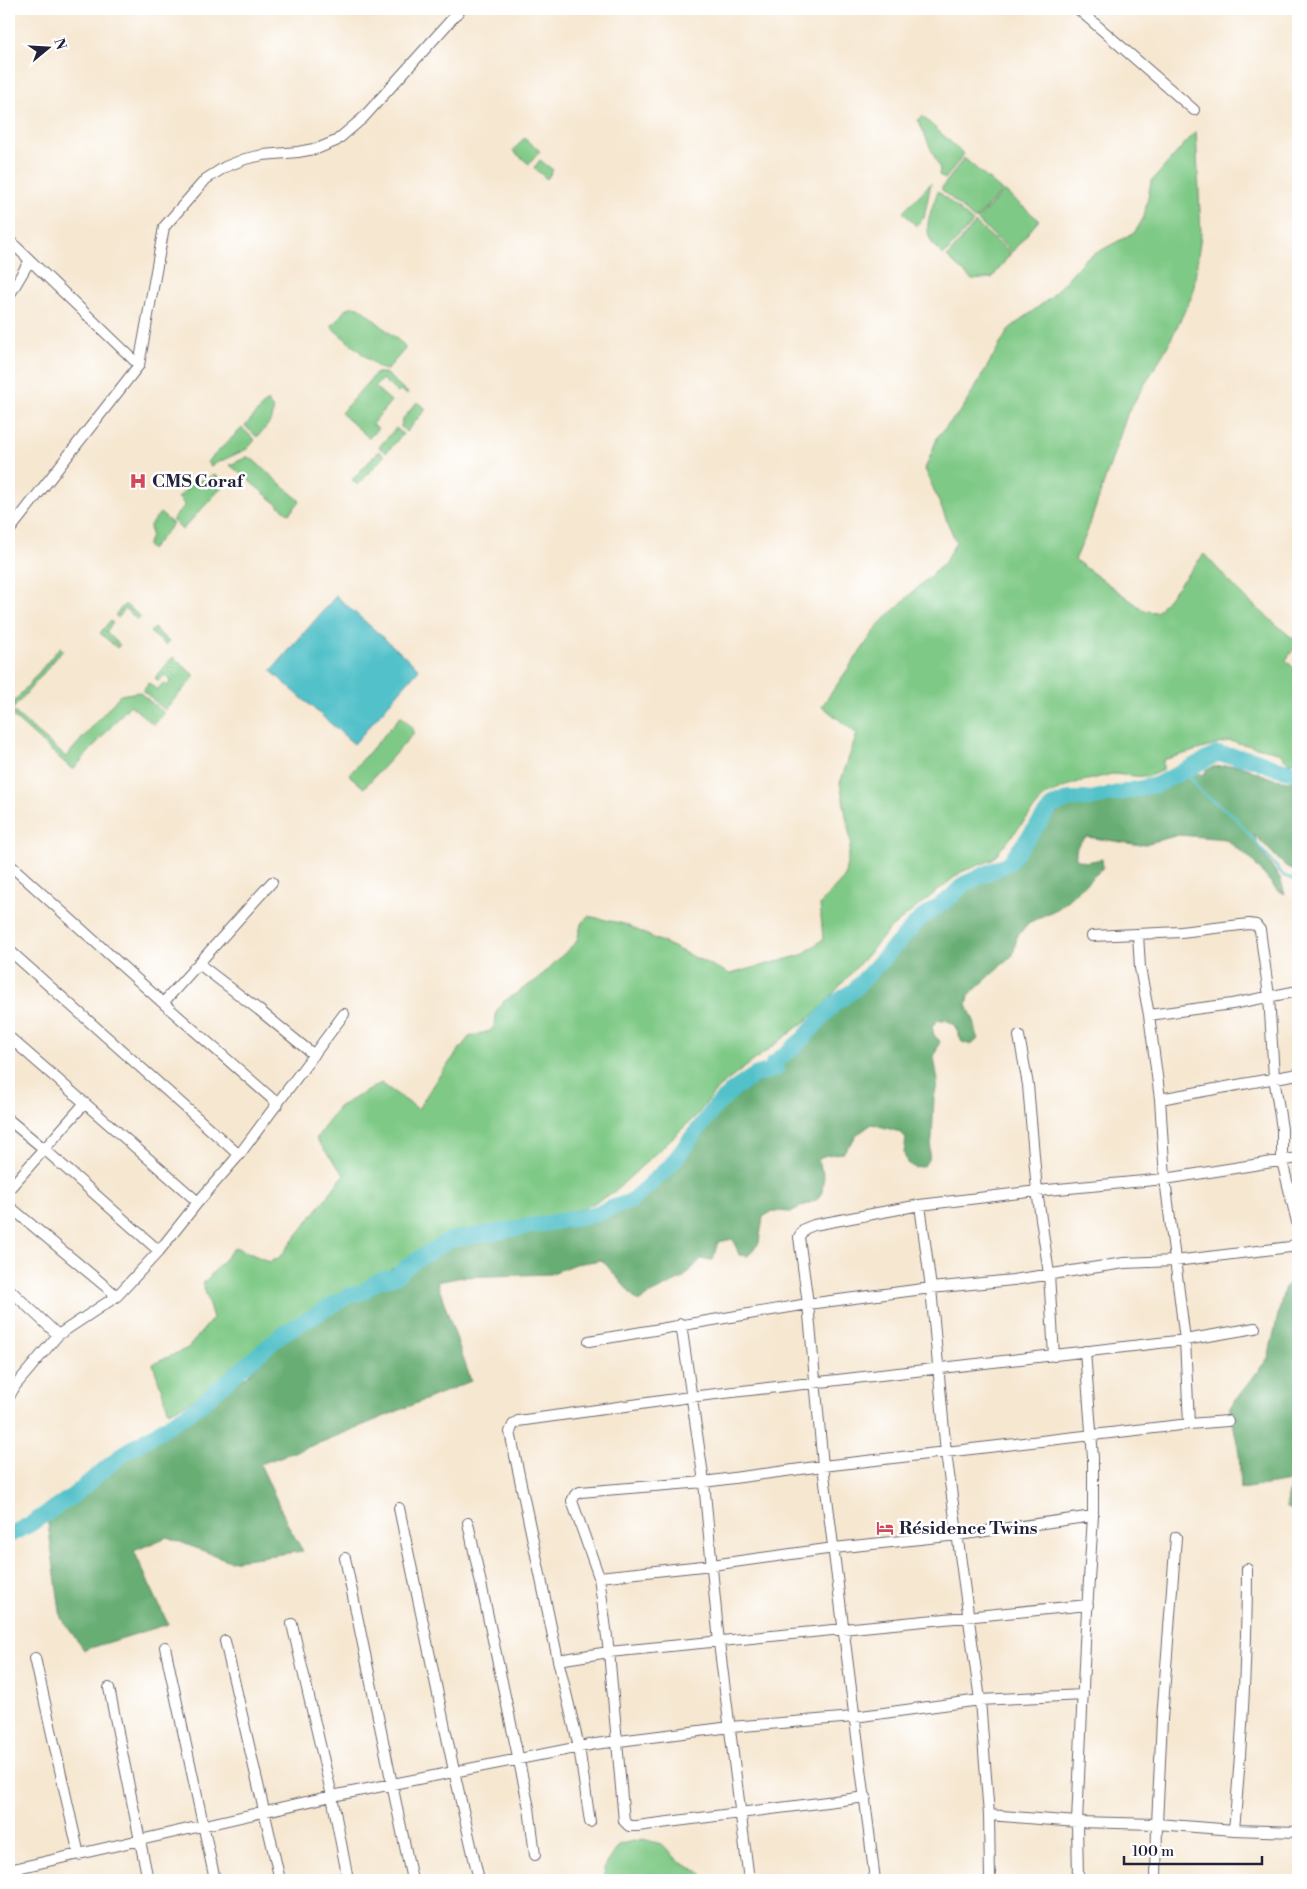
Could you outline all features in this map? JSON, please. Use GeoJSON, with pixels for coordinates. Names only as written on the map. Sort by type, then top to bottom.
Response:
{"type":"FeatureCollection","features":[{"type":"Feature","properties":{"kind":"street"},"geometry":{"type":"LineString","coordinates":[[9,531],[139,365],[164,227],[206,179],[225,167],[245,159],[298,152],[318,148],[336,141],[363,118],[461,9]]}},
{"type":"Feature","properties":{"kind":"street"},"geometry":{"type":"LineString","coordinates":[[1078,9],[1194,110]]}},
{"type":"Feature","properties":{"kind":"street"},"geometry":{"type":"LineString","coordinates":[[9,240],[139,365]]}},
{"type":"Feature","properties":{"kind":"street"},"geometry":{"type":"LineString","coordinates":[[9,296],[30,260]]}},
{"type":"Feature","properties":{"kind":"street"},"geometry":{"type":"LineString","coordinates":[[9,864],[163,1004],[278,1104]]}},
{"type":"Feature","properties":{"kind":"street"},"geometry":{"type":"LineString","coordinates":[[163,1004],[272,882]]}},
{"type":"Feature","properties":{"kind":"street"},"geometry":{"type":"LineString","coordinates":[[1092,936],[1180,932],[1249,924],[1256,925],[1260,930],[1269,996],[1274,1077],[1282,1128],[1282,1161],[1298,1226]]}},
{"type":"Feature","properties":{"kind":"street"},"geometry":{"type":"LineString","coordinates":[[1138,934],[1140,968],[1149,1015],[1160,1099],[1165,1179],[1185,1340],[1189,1424]]}},
{"type":"Feature","properties":{"kind":"street"},"geometry":{"type":"LineString","coordinates":[[9,950],[239,1155]]}},
{"type":"Feature","properties":{"kind":"street"},"geometry":{"type":"LineString","coordinates":[[199,964],[314,1055]]}},
{"type":"Feature","properties":{"kind":"street"},"geometry":{"type":"LineString","coordinates":[[1149,1015],[1189,1011],[1298,991]]}},
{"type":"Feature","properties":{"kind":"street"},"geometry":{"type":"LineString","coordinates":[[9,1397],[12,1384],[58,1335],[117,1296],[159,1250],[239,1155],[344,1014]]}},
{"type":"Feature","properties":{"kind":"street"},"geometry":{"type":"LineString","coordinates":[[1019,1036],[1028,1085],[1038,1191],[1049,1274],[1054,1356]]}},
{"type":"Feature","properties":{"kind":"street"},"geometry":{"type":"LineString","coordinates":[[9,1037],[198,1202]]}},
{"type":"Feature","properties":{"kind":"street"},"geometry":{"type":"LineString","coordinates":[[1160,1099],[1298,1074]]}},
{"type":"Feature","properties":{"kind":"street"},"geometry":{"type":"LineString","coordinates":[[9,1189],[43,1148],[84,1104]]}},
{"type":"Feature","properties":{"kind":"street"},"geometry":{"type":"LineString","coordinates":[[9,1120],[159,1250]]}},
{"type":"Feature","properties":{"kind":"street"},"geometry":{"type":"LineString","coordinates":[[875,1880],[823,1466],[808,1304],[799,1237],[804,1229],[814,1225],[920,1205],[1165,1179],[1298,1158]]}},
{"type":"Feature","properties":{"kind":"street"},"geometry":{"type":"LineString","coordinates":[[920,1205],[931,1288],[946,1453],[980,1700],[989,1815],[990,1880]]}},
{"type":"Feature","properties":{"kind":"street"},"geometry":{"type":"LineString","coordinates":[[9,1206],[117,1296]]}},
{"type":"Feature","properties":{"kind":"street"},"geometry":{"type":"LineString","coordinates":[[589,1340],[808,1304],[931,1288],[1013,1280],[1124,1264],[1290,1247],[1298,1242]]}},
{"type":"Feature","properties":{"kind":"street"},"geometry":{"type":"LineString","coordinates":[[9,1289],[58,1335]]}},
{"type":"Feature","properties":{"kind":"street"},"geometry":{"type":"LineString","coordinates":[[681,1324],[690,1398],[704,1482],[719,1642],[749,1880]]}},
{"type":"Feature","properties":{"kind":"street"},"geometry":{"type":"LineString","coordinates":[[590,1822],[579,1747],[558,1660],[510,1432],[513,1425],[518,1421],[690,1398],[1185,1340],[1255,1328]]}},
{"type":"Feature","properties":{"kind":"street"},"geometry":{"type":"LineString","coordinates":[[1078,1880],[1077,1822],[1093,1516],[1092,1435],[1085,1351]]}},
{"type":"Feature","properties":{"kind":"street"},"geometry":{"type":"LineString","coordinates":[[866,1797],[637,1826],[629,1826],[624,1821],[610,1652],[599,1577],[572,1500],[575,1495],[580,1492],[704,1482],[823,1466],[1228,1421]]}},
{"type":"Feature","properties":{"kind":"street"},"geometry":{"type":"LineString","coordinates":[[399,1508],[454,1771],[480,1880]]}},
{"type":"Feature","properties":{"kind":"street"},"geometry":{"type":"LineString","coordinates":[[599,1577],[958,1535],[1093,1516]]}},
{"type":"Feature","properties":{"kind":"street"},"geometry":{"type":"LineString","coordinates":[[468,1523],[491,1640],[529,1808],[535,1855]]}},
{"type":"Feature","properties":{"kind":"street"},"geometry":{"type":"LineString","coordinates":[[1156,1880],[1162,1719],[1176,1537]]}},
{"type":"Feature","properties":{"kind":"street"},"geometry":{"type":"LineString","coordinates":[[345,1558],[412,1880]]}},
{"type":"Feature","properties":{"kind":"street"},"geometry":{"type":"LineString","coordinates":[[1234,1830],[1244,1719],[1247,1632],[1246,1569]]}},
{"type":"Feature","properties":{"kind":"street"},"geometry":{"type":"LineString","coordinates":[[558,1660],[610,1652],[1088,1604]]}},
{"type":"Feature","properties":{"kind":"street"},"geometry":{"type":"LineString","coordinates":[[292,1624],[332,1796],[348,1880]]}},
{"type":"Feature","properties":{"kind":"street"},"geometry":{"type":"LineString","coordinates":[[225,1641],[280,1880]]}},
{"type":"Feature","properties":{"kind":"street"},"geometry":{"type":"LineString","coordinates":[[165,1647],[215,1880]]}},
{"type":"Feature","properties":{"kind":"street"},"geometry":{"type":"LineString","coordinates":[[35,1658],[79,1855]]}},
{"type":"Feature","properties":{"kind":"street"},"geometry":{"type":"LineString","coordinates":[[109,1688],[148,1880]]}},
{"type":"Feature","properties":{"kind":"street"},"geometry":{"type":"LineString","coordinates":[[9,1870],[332,1796],[579,1747],[730,1727],[854,1717],[980,1700],[1083,1694]]}},
{"type":"Feature","properties":{"kind":"street"},"geometry":{"type":"LineString","coordinates":[[989,1815],[1077,1822],[1157,1824],[1234,1830],[1298,1832]]}},
{"type":"Feature","properties":{"kind":"green space"},"geometry":{"type":"Polygon","coordinates":[[[922,116],[964,154],[945,179],[939,175],[940,169],[918,120],[922,116]]]}},
{"type":"Feature","properties":{"kind":"green space"},"geometry":{"type":"Polygon","coordinates":[[[1196,131],[1201,234],[1193,294],[1166,349],[1128,412],[1086,535],[1075,560],[1145,611],[1157,612],[1204,554],[1243,596],[1298,643],[1286,660],[1298,672],[1298,761],[1289,763],[1278,752],[1229,741],[1163,760],[1163,770],[1147,777],[1112,774],[1075,783],[1045,796],[992,860],[961,872],[891,928],[816,1013],[718,1088],[697,1115],[614,1192],[583,1209],[457,1235],[296,1321],[203,1395],[169,1412],[153,1364],[188,1348],[213,1318],[203,1284],[235,1247],[270,1262],[280,1257],[344,1175],[316,1139],[338,1107],[381,1083],[418,1109],[436,1080],[469,1037],[490,1031],[495,1025],[496,1012],[503,1002],[538,979],[577,941],[581,925],[588,916],[624,924],[730,974],[802,955],[823,939],[820,904],[844,878],[851,843],[840,783],[857,734],[822,706],[881,622],[945,562],[956,542],[925,469],[938,436],[963,408],[1009,329],[1050,298],[1085,259],[1135,232],[1144,217],[1151,182],[1196,131]]]}},
{"type":"Feature","properties":{"kind":"green space"},"geometry":{"type":"Polygon","coordinates":[[[524,138],[540,151],[529,164],[513,151],[524,138]]]}},
{"type":"Feature","properties":{"kind":"green space"},"geometry":{"type":"Polygon","coordinates":[[[964,158],[1002,191],[975,220],[941,189],[964,158]]]}},
{"type":"Feature","properties":{"kind":"green space"},"geometry":{"type":"Polygon","coordinates":[[[540,160],[553,170],[547,179],[534,168],[540,160]]]}},
{"type":"Feature","properties":{"kind":"green space"},"geometry":{"type":"Polygon","coordinates":[[[931,183],[924,218],[916,226],[903,212],[931,183]]]}},
{"type":"Feature","properties":{"kind":"green space"},"geometry":{"type":"Polygon","coordinates":[[[938,191],[973,222],[944,255],[936,248],[928,233],[931,209],[938,191]]]}},
{"type":"Feature","properties":{"kind":"green space"},"geometry":{"type":"Polygon","coordinates":[[[1004,191],[1039,220],[1012,252],[977,220],[1004,191]]]}},
{"type":"Feature","properties":{"kind":"green space"},"geometry":{"type":"Polygon","coordinates":[[[975,223],[1011,253],[992,278],[972,280],[947,257],[975,223]]]}},
{"type":"Feature","properties":{"kind":"green space"},"geometry":{"type":"Polygon","coordinates":[[[353,306],[359,307],[404,345],[405,349],[387,370],[379,368],[331,327],[346,309],[353,306]]]}},
{"type":"Feature","properties":{"kind":"green space"},"geometry":{"type":"Polygon","coordinates":[[[376,373],[385,373],[408,393],[406,394],[401,390],[398,393],[382,379],[375,387],[391,401],[372,424],[378,428],[369,438],[341,413],[376,373]]]}},
{"type":"Feature","properties":{"kind":"green space"},"geometry":{"type":"Polygon","coordinates":[[[267,401],[273,409],[272,417],[257,437],[245,426],[267,401]]]}},
{"type":"Feature","properties":{"kind":"green space"},"geometry":{"type":"Polygon","coordinates":[[[417,402],[426,409],[406,432],[401,427],[402,420],[417,402]]]}},
{"type":"Feature","properties":{"kind":"green space"},"geometry":{"type":"Polygon","coordinates":[[[242,428],[255,440],[247,449],[210,466],[207,462],[242,428]]]}},
{"type":"Feature","properties":{"kind":"green space"},"geometry":{"type":"Polygon","coordinates":[[[396,428],[403,434],[386,453],[379,447],[396,428]]]}},
{"type":"Feature","properties":{"kind":"green space"},"geometry":{"type":"Polygon","coordinates":[[[379,451],[384,456],[358,485],[352,480],[379,451]]]}},
{"type":"Feature","properties":{"kind":"green space"},"geometry":{"type":"Polygon","coordinates":[[[247,457],[251,458],[300,501],[289,514],[230,465],[247,457]]]}},
{"type":"Feature","properties":{"kind":"green space"},"geometry":{"type":"Polygon","coordinates":[[[215,475],[225,484],[182,530],[172,520],[185,505],[178,498],[191,484],[215,475]]]}},
{"type":"Feature","properties":{"kind":"green space"},"geometry":{"type":"Polygon","coordinates":[[[160,513],[173,524],[151,550],[147,546],[151,536],[150,525],[160,513]]]}},
{"type":"Feature","properties":{"kind":"green space"},"geometry":{"type":"Polygon","coordinates":[[[124,605],[141,617],[138,620],[125,609],[118,618],[115,615],[124,605]]]}},
{"type":"Feature","properties":{"kind":"green space"},"geometry":{"type":"Polygon","coordinates":[[[110,621],[113,623],[106,632],[120,645],[117,648],[100,633],[110,621]]]}},
{"type":"Feature","properties":{"kind":"green space"},"geometry":{"type":"Polygon","coordinates":[[[154,628],[169,642],[166,645],[150,632],[154,628]]]}},
{"type":"Feature","properties":{"kind":"green space"},"geometry":{"type":"Polygon","coordinates":[[[60,647],[63,650],[12,710],[66,757],[120,695],[139,692],[164,713],[154,725],[130,705],[73,770],[9,713],[9,708],[60,647]]]}},
{"type":"Feature","properties":{"kind":"green space"},"geometry":{"type":"Polygon","coordinates":[[[173,657],[195,676],[165,710],[143,691],[149,683],[157,690],[163,683],[167,686],[171,681],[165,675],[159,681],[155,678],[173,657]]]}},
{"type":"Feature","properties":{"kind":"green space"},"geometry":{"type":"Polygon","coordinates":[[[401,716],[413,728],[413,734],[364,788],[349,775],[401,716]]]}},
{"type":"Feature","properties":{"kind":"green space"},"geometry":{"type":"Polygon","coordinates":[[[1238,765],[1274,779],[1298,782],[1298,872],[1284,865],[1254,834],[1260,849],[1280,878],[1285,894],[1276,889],[1250,858],[1225,839],[1179,835],[1141,845],[1087,837],[1079,843],[1076,859],[1086,862],[1102,859],[1103,868],[1059,908],[1028,923],[1017,937],[1013,955],[969,995],[967,1005],[974,1021],[978,1039],[971,1045],[962,1042],[954,1025],[948,1021],[937,1020],[932,1027],[934,1035],[940,1041],[934,1057],[938,1081],[934,1098],[929,1158],[924,1166],[915,1168],[907,1163],[904,1153],[906,1138],[900,1132],[872,1124],[858,1134],[843,1153],[826,1155],[818,1160],[824,1176],[822,1192],[818,1199],[790,1212],[773,1211],[763,1217],[759,1243],[748,1256],[739,1255],[733,1239],[718,1242],[713,1260],[701,1259],[683,1278],[638,1302],[602,1260],[575,1264],[550,1274],[463,1277],[437,1282],[471,1381],[322,1442],[260,1464],[290,1529],[303,1551],[230,1561],[167,1537],[134,1551],[168,1624],[84,1650],[61,1618],[47,1517],[82,1493],[86,1485],[174,1426],[198,1415],[221,1392],[246,1377],[281,1341],[305,1324],[340,1304],[398,1278],[423,1260],[461,1242],[513,1233],[565,1228],[613,1214],[643,1197],[678,1165],[717,1111],[753,1085],[777,1074],[783,1060],[805,1044],[841,1004],[858,993],[883,965],[890,960],[911,934],[965,890],[1008,868],[1047,820],[1061,810],[1077,804],[1150,791],[1195,772],[1204,775],[1206,770],[1213,767],[1238,765]]]}},
{"type":"Feature","properties":{"kind":"green space"},"geometry":{"type":"Polygon","coordinates":[[[1298,1273],[1298,1511],[1286,1508],[1291,1481],[1241,1489],[1239,1453],[1230,1407],[1268,1358],[1284,1289],[1298,1273]]]}},
{"type":"Feature","properties":{"kind":"green space"},"geometry":{"type":"Polygon","coordinates":[[[643,1839],[661,1844],[681,1863],[700,1872],[707,1880],[605,1880],[604,1868],[620,1844],[643,1839]]]}},
{"type":"Feature","properties":{"kind":"water"},"geometry":{"type":"Polygon","coordinates":[[[336,596],[419,669],[354,744],[271,671],[336,596]]]}},
{"type":"Feature","properties":{"kind":"waterway"},"geometry":{"type":"LineString","coordinates":[[9,1535],[29,1525],[71,1497],[123,1454],[196,1408],[282,1334],[350,1295],[361,1293],[378,1281],[396,1276],[411,1263],[450,1240],[589,1216],[631,1201],[670,1166],[715,1107],[733,1090],[755,1075],[776,1069],[773,1064],[802,1040],[835,1003],[854,990],[920,919],[951,897],[964,884],[1009,863],[1052,806],[1070,799],[1090,799],[1156,785],[1217,754],[1253,759],[1276,768],[1298,773]]}},
{"type":"Feature","properties":{"kind":"waterway"},"geometry":{"type":"LineString","coordinates":[[1185,770],[1200,791],[1233,815],[1284,876],[1298,881]]}},
{"type":"Feature","properties":{"kind":"place","name":"CMS Coraf"},"geometry":{"type":"Point","coordinates":[138,481]}},
{"type":"Feature","properties":{"kind":"place","name":"Résidence Twins"},"geometry":{"type":"Point","coordinates":[885,1528]}}]}
